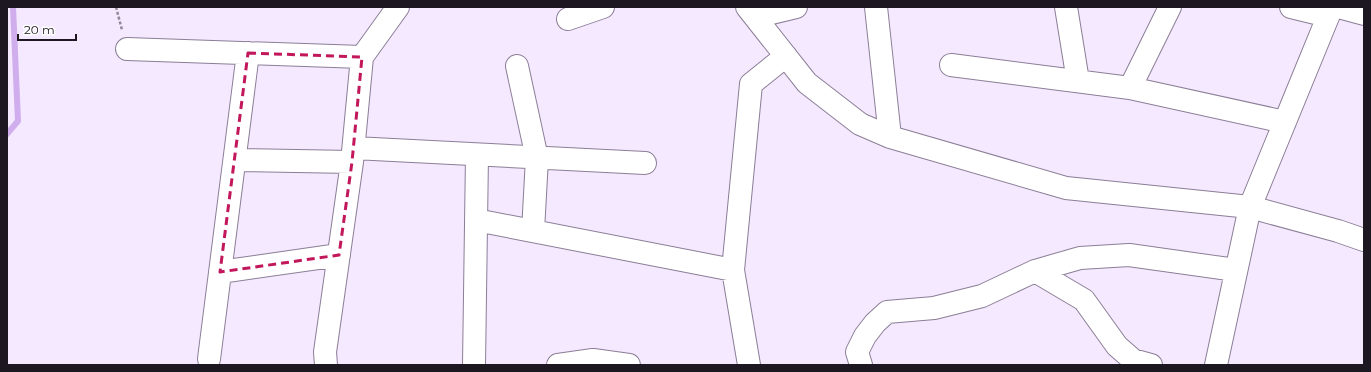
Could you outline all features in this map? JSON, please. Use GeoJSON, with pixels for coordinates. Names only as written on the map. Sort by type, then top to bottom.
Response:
{"type":"FeatureCollection","features":[{"type":"Feature","properties":{"kind":"street"},"geometry":{"type":"LineString","coordinates":[[326,365],[325,352],[353,155],[362,58],[398,7]]}},
{"type":"Feature","properties":{"kind":"street"},"geometry":{"type":"LineString","coordinates":[[568,18],[603,7]]}},
{"type":"Feature","properties":{"kind":"street"},"geometry":{"type":"LineString","coordinates":[[751,12],[796,7]]}},
{"type":"Feature","properties":{"kind":"street"},"geometry":{"type":"LineString","coordinates":[[876,7],[890,137]]}},
{"type":"Feature","properties":{"kind":"street"},"geometry":{"type":"LineString","coordinates":[[1066,7],[1078,81]]}},
{"type":"Feature","properties":{"kind":"street"},"geometry":{"type":"LineString","coordinates":[[1130,88],[1170,7]]}},
{"type":"Feature","properties":{"kind":"street"},"geometry":{"type":"LineString","coordinates":[[1290,7],[1364,14]]}},
{"type":"Feature","properties":{"kind":"street"},"geometry":{"type":"LineString","coordinates":[[1216,365],[1250,208],[1333,10]]}},
{"type":"Feature","properties":{"kind":"street"},"geometry":{"type":"LineString","coordinates":[[751,12],[807,83],[860,124],[890,137],[1066,188],[1250,208],[1338,231],[1364,240]]}},
{"type":"Feature","properties":{"kind":"street"},"geometry":{"type":"LineString","coordinates":[[127,49],[362,58]]}},
{"type":"Feature","properties":{"kind":"street"},"geometry":{"type":"LineString","coordinates":[[209,359],[248,53]]}},
{"type":"Feature","properties":{"kind":"street"},"geometry":{"type":"LineString","coordinates":[[749,365],[733,270],[751,84],[786,56]]}},
{"type":"Feature","properties":{"kind":"street"},"geometry":{"type":"LineString","coordinates":[[951,65],[1130,88],[1285,122]]}},
{"type":"Feature","properties":{"kind":"street"},"geometry":{"type":"LineString","coordinates":[[517,66],[538,158],[533,231]]}},
{"type":"Feature","properties":{"kind":"street"},"geometry":{"type":"LineString","coordinates":[[235,160],[353,155],[477,156],[645,163]]}},
{"type":"Feature","properties":{"kind":"street"},"geometry":{"type":"LineString","coordinates":[[474,365],[477,156]]}},
{"type":"Feature","properties":{"kind":"street"},"geometry":{"type":"LineString","coordinates":[[476,220],[733,270]]}},
{"type":"Feature","properties":{"kind":"street"},"geometry":{"type":"LineString","coordinates":[[220,272],[339,255]]}},
{"type":"Feature","properties":{"kind":"street"},"geometry":{"type":"LineString","coordinates":[[861,365],[857,352],[865,336],[875,323],[887,312],[934,308],[982,296],[1035,271],[1080,258],[1129,255],[1236,270]]}},
{"type":"Feature","properties":{"kind":"street"},"geometry":{"type":"LineString","coordinates":[[1035,271],[1084,300],[1117,346],[1133,360],[1151,365]]}},
{"type":"Feature","properties":{"kind":"street"},"geometry":{"type":"LineString","coordinates":[[558,365],[593,360],[629,365]]}},
{"type":"Feature","properties":{"kind":"highlighted area"},"geometry":{"type":"Polygon","coordinates":[[[248,53],[362,57],[352,162],[339,255],[220,272],[248,53]]]}},
{"type":"Feature","properties":{"kind":"waterway"},"geometry":{"type":"LineString","coordinates":[[7,134],[18,121],[13,7]]}}]}
